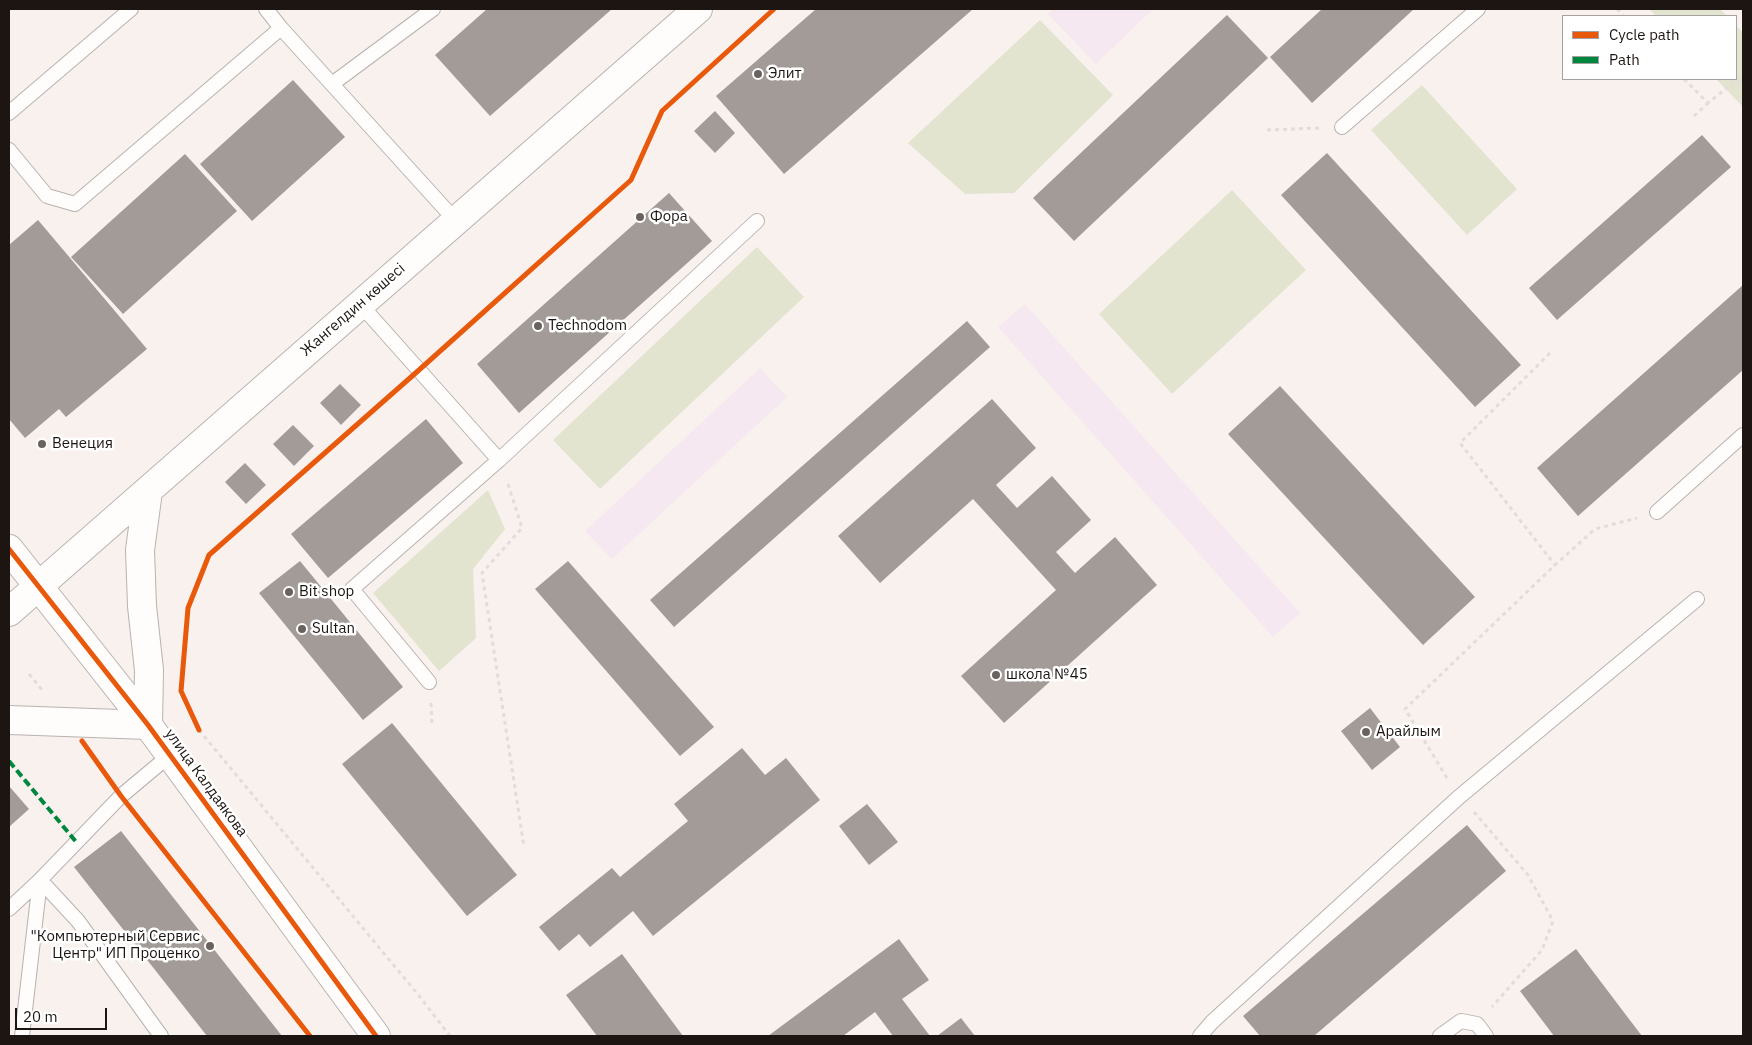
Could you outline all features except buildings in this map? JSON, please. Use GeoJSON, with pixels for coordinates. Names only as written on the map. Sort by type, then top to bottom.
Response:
{"type":"FeatureCollection","features":[{"type":"Feature","properties":{"kind":"main road","name":"Жангелдин көшесі"},"geometry":{"type":"LineString","coordinates":[[9,612],[698,9]]}},
{"type":"Feature","properties":{"kind":"main road"},"geometry":{"type":"LineString","coordinates":[[9,720],[148,725],[149,670],[142,606],[140,550],[148,492]]}},
{"type":"Feature","properties":{"kind":"main road","name":"улица Калдаякова"},"geometry":{"type":"LineString","coordinates":[[9,550],[148,725],[376,1036]]}},
{"type":"Feature","properties":{"kind":"lane"},"geometry":{"type":"LineString","coordinates":[[9,112],[131,9]]}},
{"type":"Feature","properties":{"kind":"lane"},"geometry":{"type":"LineString","coordinates":[[266,9],[281,28],[456,221]]}},
{"type":"Feature","properties":{"kind":"lane"},"geometry":{"type":"LineString","coordinates":[[332,84],[433,9]]}},
{"type":"Feature","properties":{"kind":"lane"},"geometry":{"type":"LineString","coordinates":[[1342,127],[1478,9]]}},
{"type":"Feature","properties":{"kind":"lane"},"geometry":{"type":"LineString","coordinates":[[9,150],[47,196],[75,204],[281,28]]}},
{"type":"Feature","properties":{"kind":"lane"},"geometry":{"type":"LineString","coordinates":[[429,682],[352,589],[499,460],[758,222]]}},
{"type":"Feature","properties":{"kind":"lane"},"geometry":{"type":"LineString","coordinates":[[360,304],[499,460]]}},
{"type":"Feature","properties":{"kind":"lane"},"geometry":{"type":"LineString","coordinates":[[1657,512],[1743,435]]}},
{"type":"Feature","properties":{"kind":"lane"},"geometry":{"type":"LineString","coordinates":[[1200,1036],[1212,1022],[1459,798],[1697,599]]}},
{"type":"Feature","properties":{"kind":"lane"},"geometry":{"type":"LineString","coordinates":[[9,909],[40,880],[121,796],[170,755]]}},
{"type":"Feature","properties":{"kind":"lane"},"geometry":{"type":"LineString","coordinates":[[22,1036],[40,880]]}},
{"type":"Feature","properties":{"kind":"lane"},"geometry":{"type":"LineString","coordinates":[[40,880],[78,921],[161,1036]]}},
{"type":"Feature","properties":{"kind":"lane"},"geometry":{"type":"LineString","coordinates":[[1440,1036],[1461,1021],[1477,1024],[1486,1036]]}},
{"type":"Feature","properties":{"kind":"path"},"geometry":{"type":"LineString","coordinates":[[1685,80],[1708,103]]}},
{"type":"Feature","properties":{"kind":"path"},"geometry":{"type":"LineString","coordinates":[[1694,116],[1736,80]]}},
{"type":"Feature","properties":{"kind":"path"},"geometry":{"type":"LineString","coordinates":[[1267,130],[1342,127]]}},
{"type":"Feature","properties":{"kind":"path"},"geometry":{"type":"LineString","coordinates":[[1550,353],[1460,443],[1555,565]]}},
{"type":"Feature","properties":{"kind":"path"},"geometry":{"type":"LineString","coordinates":[[499,460],[522,528],[482,573],[524,847]]}},
{"type":"Feature","properties":{"kind":"path"},"geometry":{"type":"LineString","coordinates":[[1477,1024],[1542,950],[1552,921],[1528,875],[1485,823],[1459,798],[1404,709],[1595,529],[1621,524],[1657,512]]}},
{"type":"Feature","properties":{"kind":"path"},"geometry":{"type":"LineString","coordinates":[[29,674],[46,694]]}},
{"type":"Feature","properties":{"kind":"path"},"geometry":{"type":"LineString","coordinates":[[196,722],[199,730],[420,997],[450,1036]]}},
{"type":"Feature","properties":{"kind":"shaded area"},"geometry":{"type":"Polygon","coordinates":[[[1053,9],[1153,9],[1096,64],[1048,14],[1053,9]]]}},
{"type":"Feature","properties":{"kind":"shaded area"},"geometry":{"type":"Polygon","coordinates":[[[1025,304],[1300,613],[1273,637],[998,327],[1025,304]]]}},
{"type":"Feature","properties":{"kind":"shaded area"},"geometry":{"type":"Polygon","coordinates":[[[760,368],[787,397],[612,559],[585,531],[760,368]]]}},
{"type":"Feature","properties":{"kind":"green space"},"geometry":{"type":"Polygon","coordinates":[[[1649,9],[1720,9],[1726,15],[1655,15],[1649,9]]]}},
{"type":"Feature","properties":{"kind":"green space"},"geometry":{"type":"Polygon","coordinates":[[[1040,20],[1113,95],[1014,193],[965,194],[908,143],[1040,20]]]}},
{"type":"Feature","properties":{"kind":"green space"},"geometry":{"type":"Polygon","coordinates":[[[1737,26],[1743,33],[1743,107],[1717,80],[1737,80],[1737,26]]]}},
{"type":"Feature","properties":{"kind":"green space"},"geometry":{"type":"Polygon","coordinates":[[[1422,85],[1517,189],[1467,235],[1371,130],[1422,85]]]}},
{"type":"Feature","properties":{"kind":"green space"},"geometry":{"type":"Polygon","coordinates":[[[1232,190],[1306,270],[1172,394],[1099,314],[1232,190]]]}},
{"type":"Feature","properties":{"kind":"green space"},"geometry":{"type":"Polygon","coordinates":[[[757,247],[804,297],[600,489],[553,440],[757,247]]]}},
{"type":"Feature","properties":{"kind":"green space"},"geometry":{"type":"Polygon","coordinates":[[[488,490],[505,529],[473,569],[476,638],[439,671],[373,593],[488,490]]]}},
{"type":"Feature","properties":{"kind":"marked path"},"geometry":{"type":"LineString","coordinates":[[9,761],[77,843]]}},
{"type":"Feature","properties":{"kind":"cycle path"},"geometry":{"type":"LineString","coordinates":[[199,730],[181,691],[188,608],[209,555],[631,180],[662,111],[774,9]]}},
{"type":"Feature","properties":{"kind":"cycle path"},"geometry":{"type":"LineString","coordinates":[[9,549],[148,725],[376,1036]]}},
{"type":"Feature","properties":{"kind":"cycle path"},"geometry":{"type":"LineString","coordinates":[[82,741],[121,796],[310,1036]]}},
{"type":"Feature","properties":{"kind":"place","name":"Элит"},"geometry":{"type":"Point","coordinates":[758,74]}},
{"type":"Feature","properties":{"kind":"place","name":"Фора"},"geometry":{"type":"Point","coordinates":[640,217]}},
{"type":"Feature","properties":{"kind":"place","name":"Technodom"},"geometry":{"type":"Point","coordinates":[538,326]}},
{"type":"Feature","properties":{"kind":"place","name":"Венеция"},"geometry":{"type":"Point","coordinates":[42,444]}},
{"type":"Feature","properties":{"kind":"place","name":"Bit shop"},"geometry":{"type":"Point","coordinates":[289,592]}},
{"type":"Feature","properties":{"kind":"place","name":"Sultan"},"geometry":{"type":"Point","coordinates":[302,629]}},
{"type":"Feature","properties":{"kind":"place","name":"школа №45"},"geometry":{"type":"Point","coordinates":[996,675]}},
{"type":"Feature","properties":{"kind":"place","name":"Арайлым"},"geometry":{"type":"Point","coordinates":[1366,732]}},
{"type":"Feature","properties":{"kind":"place","name":"\"Компьютерный Сервис Центр\" ИП Проценко"},"geometry":{"type":"Point","coordinates":[210,946]}}]}
